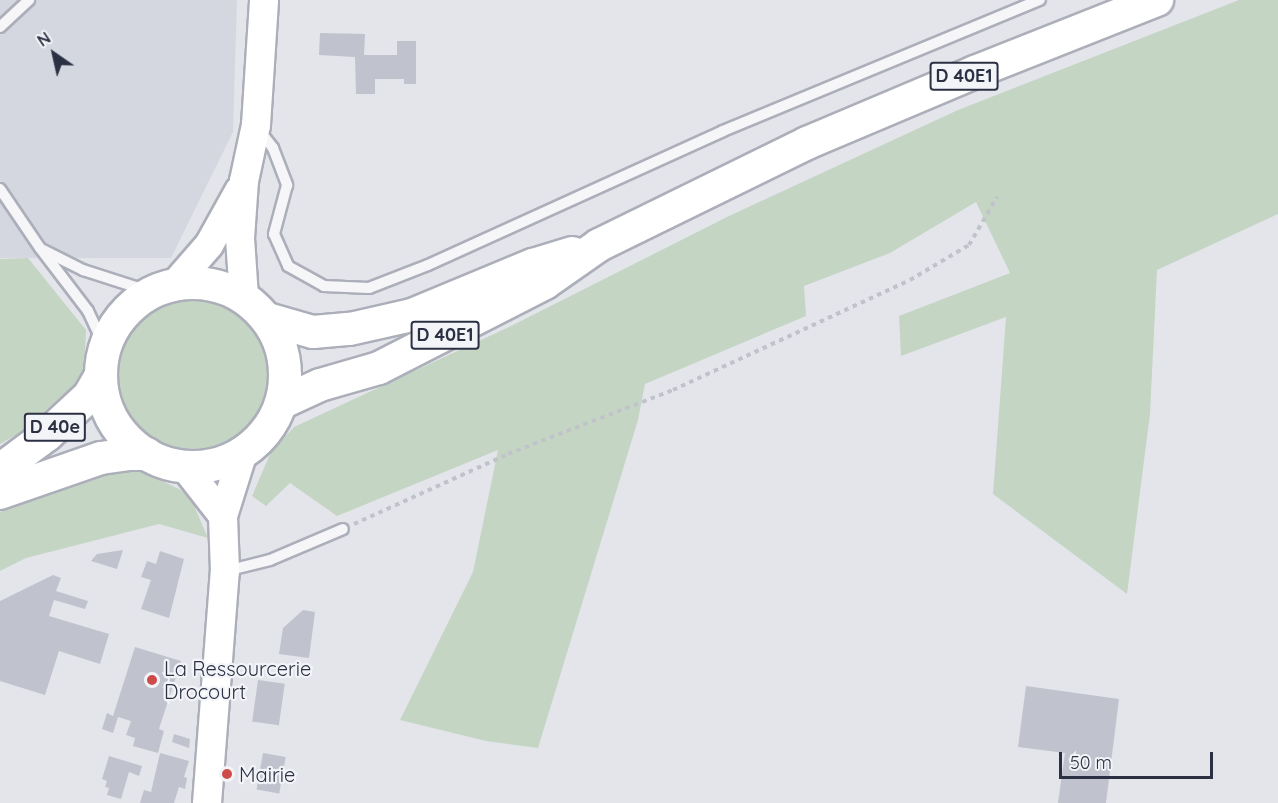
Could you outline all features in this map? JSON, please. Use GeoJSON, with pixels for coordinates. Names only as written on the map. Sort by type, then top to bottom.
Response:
{"type":"FeatureCollection","features":[{"type":"Feature","properties":{"kind":"main road"},"geometry":{"type":"LineString","coordinates":[[244,297],[240,238],[244,181],[256,125],[264,0]]}},
{"type":"Feature","properties":{"kind":"main road","name":"D 40E1"},"geometry":{"type":"LineString","coordinates":[[286,412],[320,385],[378,368],[437,339],[545,283],[599,245],[807,143],[975,72],[1157,0]]}},
{"type":"Feature","properties":{"kind":"main road"},"geometry":{"type":"LineString","coordinates":[[244,181],[209,245],[163,288],[126,311],[114,328],[103,361],[103,396],[111,416],[123,434],[147,454],[165,463],[184,466],[215,464],[252,455]]}},
{"type":"Feature","properties":{"kind":"main road","name":"D 40E1"},"geometry":{"type":"LineString","coordinates":[[267,319],[313,332],[350,329],[412,315],[533,265],[599,245]]}},
{"type":"Feature","properties":{"kind":"main road"},"geometry":{"type":"LineString","coordinates":[[163,288],[195,282],[216,285],[244,297],[267,319],[278,338],[284,359],[286,412],[266,430],[223,516],[225,572],[207,803]]}},
{"type":"Feature","properties":{"kind":"main road","name":"D 40e"},"geometry":{"type":"LineString","coordinates":[[6,483],[47,435],[89,396],[103,361]]}},
{"type":"Feature","properties":{"kind":"main road","name":"D 40e"},"geometry":{"type":"LineString","coordinates":[[6,483],[101,458],[147,454]]}},
{"type":"Feature","properties":{"kind":"main road"},"geometry":{"type":"LineString","coordinates":[[184,466],[223,516]]}},
{"type":"Feature","properties":{"kind":"lane"},"geometry":{"type":"LineString","coordinates":[[0,27],[28,0]]}},
{"type":"Feature","properties":{"kind":"lane"},"geometry":{"type":"LineString","coordinates":[[256,125],[273,148],[287,185],[274,234],[288,266],[324,286],[369,288],[428,265],[723,131],[1040,0]]}},
{"type":"Feature","properties":{"kind":"lane"},"geometry":{"type":"LineString","coordinates":[[0,189],[40,248],[88,311],[103,361]]}},
{"type":"Feature","properties":{"kind":"lane"},"geometry":{"type":"LineString","coordinates":[[40,248],[83,270],[163,288]]}},
{"type":"Feature","properties":{"kind":"lane"},"geometry":{"type":"LineString","coordinates":[[225,572],[270,560],[343,530]]}},
{"type":"Feature","properties":{"kind":"path"},"geometry":{"type":"LineString","coordinates":[[343,530],[508,454],[673,390],[910,280],[969,245],[997,197]]}},
{"type":"Feature","properties":{"kind":"path"},"geometry":{"type":"LineString","coordinates":[[252,455],[266,450],[286,412]]}},
{"type":"Feature","properties":{"kind":"shaded area"},"geometry":{"type":"Polygon","coordinates":[[[0,0],[237,0],[233,132],[171,258],[0,258],[0,0]]]}},
{"type":"Feature","properties":{"kind":"green space"},"geometry":{"type":"Polygon","coordinates":[[[1239,0],[1278,0],[1278,214],[1157,270],[1150,414],[1127,594],[993,494],[1006,317],[901,356],[899,316],[1010,273],[976,202],[890,253],[804,286],[806,316],[645,384],[638,420],[538,748],[486,741],[400,720],[473,572],[498,450],[337,516],[290,483],[266,506],[252,496],[271,452],[294,427],[513,325],[727,217],[958,110],[1239,0]]]}},
{"type":"Feature","properties":{"kind":"green space"},"geometry":{"type":"Polygon","coordinates":[[[28,258],[86,330],[84,376],[21,432],[0,444],[0,259],[28,258]]]}},
{"type":"Feature","properties":{"kind":"green space"},"geometry":{"type":"Polygon","coordinates":[[[192,297],[207,298],[221,303],[246,319],[262,344],[267,358],[267,388],[262,402],[246,427],[221,443],[207,448],[192,449],[177,448],[163,443],[138,427],[122,402],[117,388],[116,373],[117,358],[122,344],[138,319],[163,303],[177,298],[192,297]]]}},
{"type":"Feature","properties":{"kind":"green space"},"geometry":{"type":"Polygon","coordinates":[[[140,470],[189,494],[208,538],[159,524],[26,558],[0,571],[0,512],[83,477],[140,470]]]}},
{"type":"Feature","properties":{"kind":"building"},"geometry":{"type":"Polygon","coordinates":[[[320,33],[365,34],[364,55],[397,55],[397,41],[416,41],[416,84],[404,84],[404,79],[375,79],[375,94],[356,94],[355,57],[319,55],[320,33]]]}},
{"type":"Feature","properties":{"kind":"building"},"geometry":{"type":"Polygon","coordinates":[[[123,550],[117,569],[91,561],[97,554],[123,550]]]}},
{"type":"Feature","properties":{"kind":"building"},"geometry":{"type":"Polygon","coordinates":[[[160,551],[184,559],[169,618],[141,609],[151,580],[141,577],[147,561],[156,564],[160,551]]]}},
{"type":"Feature","properties":{"kind":"building"},"geometry":{"type":"Polygon","coordinates":[[[53,575],[61,578],[56,591],[88,601],[85,609],[54,600],[49,616],[109,634],[100,664],[59,651],[45,695],[0,681],[0,601],[53,575]]]}},
{"type":"Feature","properties":{"kind":"building"},"geometry":{"type":"Polygon","coordinates":[[[303,610],[315,612],[309,658],[279,654],[283,628],[303,610]]]}},
{"type":"Feature","properties":{"kind":"building"},"geometry":{"type":"Polygon","coordinates":[[[135,647],[181,661],[159,729],[164,731],[158,753],[133,746],[135,738],[126,735],[131,721],[118,717],[113,733],[102,729],[107,713],[113,716],[135,647]]]}},
{"type":"Feature","properties":{"kind":"building"},"geometry":{"type":"Polygon","coordinates":[[[258,680],[285,684],[279,725],[252,722],[258,680]]]}},
{"type":"Feature","properties":{"kind":"building"},"geometry":{"type":"Polygon","coordinates":[[[1026,686],[1119,699],[1106,803],[1058,803],[1065,753],[1018,747],[1026,686]]]}},
{"type":"Feature","properties":{"kind":"building"},"geometry":{"type":"Polygon","coordinates":[[[174,734],[190,739],[189,748],[172,742],[174,734]]]}},
{"type":"Feature","properties":{"kind":"building"},"geometry":{"type":"Polygon","coordinates":[[[160,753],[189,761],[184,777],[187,778],[185,789],[179,787],[174,803],[140,803],[144,790],[151,792],[160,753]]]}},
{"type":"Feature","properties":{"kind":"building"},"geometry":{"type":"Polygon","coordinates":[[[263,753],[286,757],[279,793],[257,789],[263,753]]]}},
{"type":"Feature","properties":{"kind":"building"},"geometry":{"type":"Polygon","coordinates":[[[109,756],[142,766],[139,776],[129,772],[121,799],[107,795],[109,788],[105,787],[107,781],[102,779],[109,756]]]}},
{"type":"Feature","properties":{"kind":"place","name":"La Ressourcerie Drocourt"},"geometry":{"type":"Point","coordinates":[152,680]}},
{"type":"Feature","properties":{"kind":"place","name":"Mairie"},"geometry":{"type":"Point","coordinates":[227,774]}}]}
